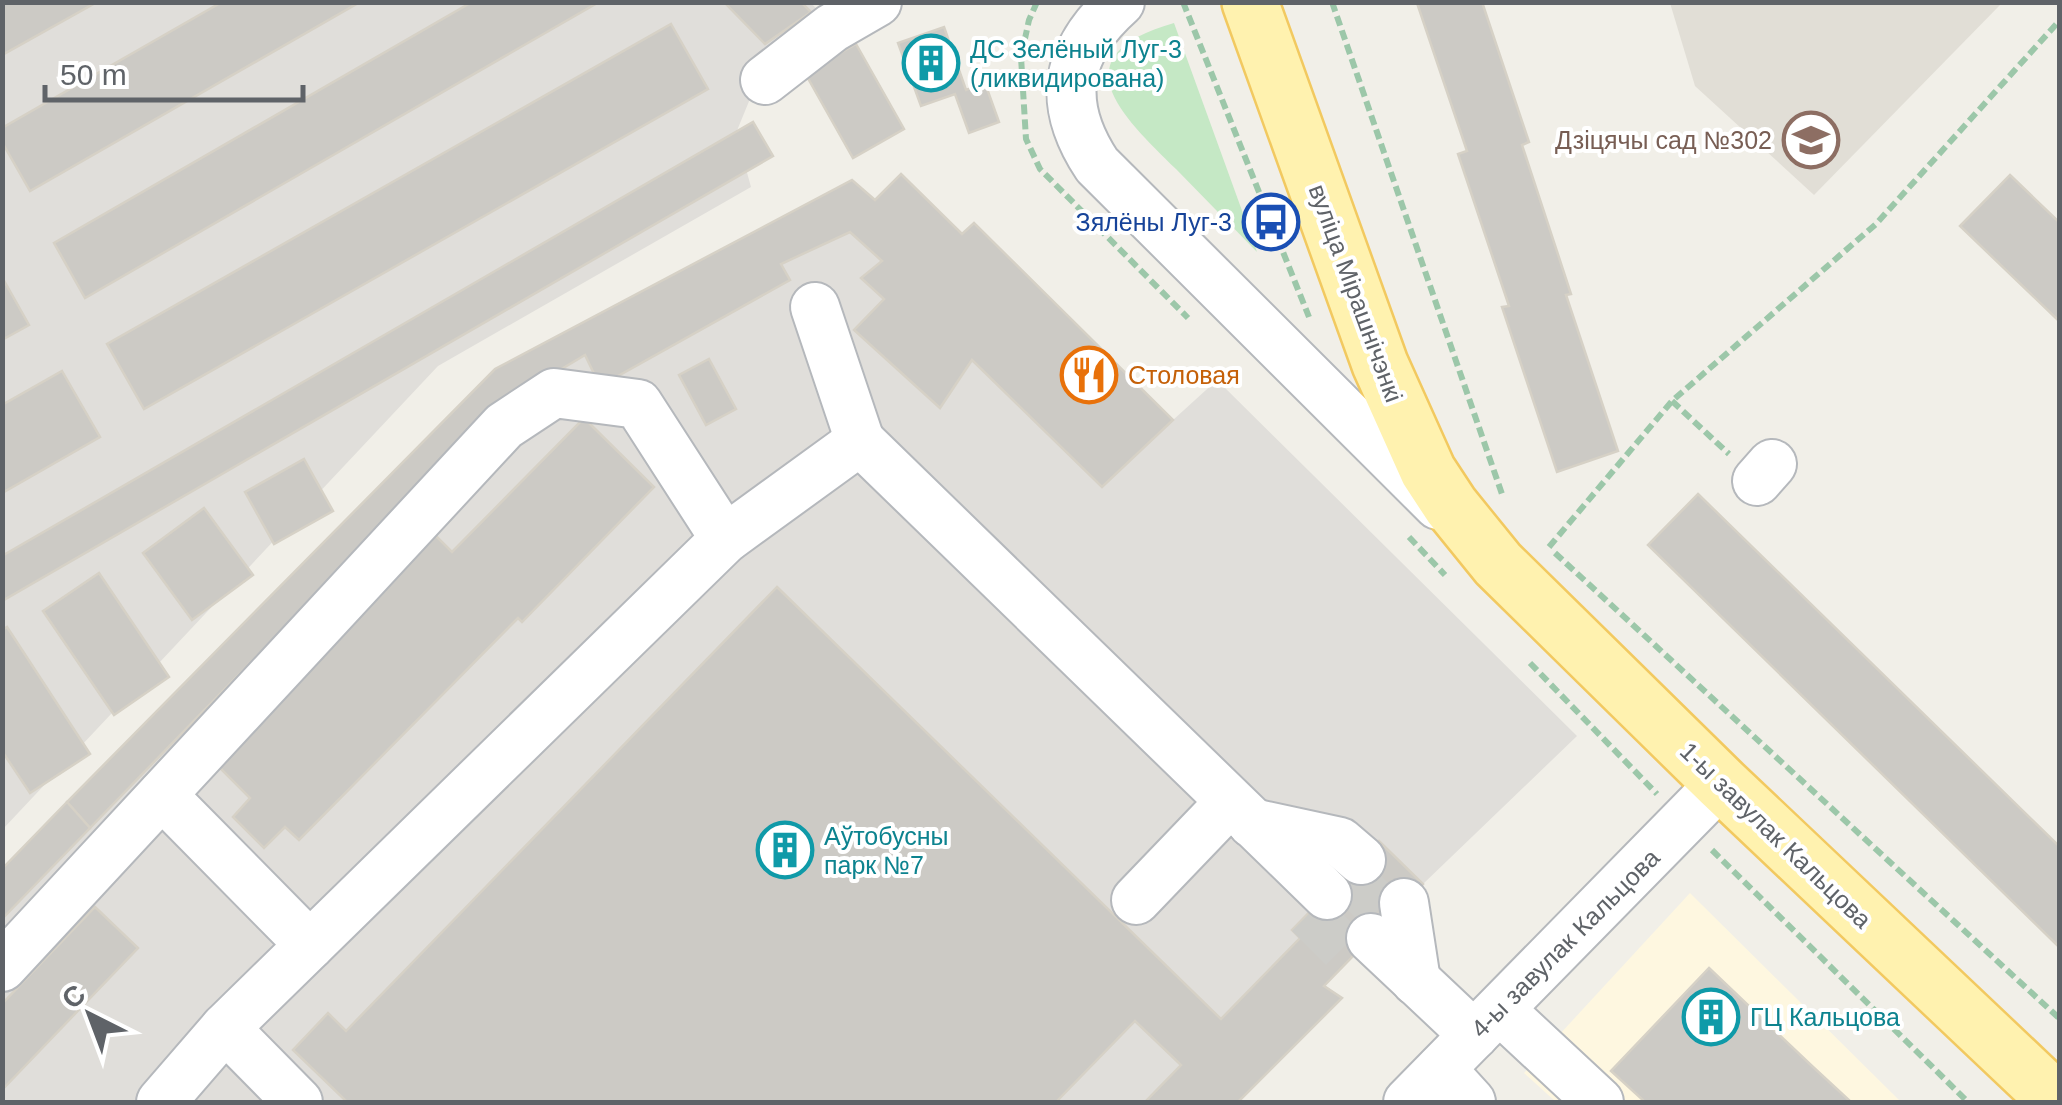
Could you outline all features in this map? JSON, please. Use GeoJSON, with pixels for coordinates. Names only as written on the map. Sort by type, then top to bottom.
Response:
{"type":"FeatureCollection","features":[{"type":"Feature","properties":{"kind":"main road","name":"вуліца Мірашнічэнкі"},"geometry":{"type":"LineString","coordinates":[[1250,2],[1380,364],[1428,472],[1451,506],[1517,549]]}},
{"type":"Feature","properties":{"kind":"main road","name":"1-ы завулак Кальцова"},"geometry":{"type":"LineString","coordinates":[[1517,549],[1720,783],[2058,1102]]}},
{"type":"Feature","properties":{"kind":"street"},"geometry":{"type":"LineString","coordinates":[[765,80],[832,28],[877,2]]}},
{"type":"Feature","properties":{"kind":"street"},"geometry":{"type":"LineString","coordinates":[[1120,2],[1082,45],[1072,72],[1074,118],[1083,144],[1097,165],[1517,549]]}},
{"type":"Feature","properties":{"kind":"street"},"geometry":{"type":"LineString","coordinates":[[815,307],[860,440],[1241,812],[1336,886]]}},
{"type":"Feature","properties":{"kind":"street"},"geometry":{"type":"LineString","coordinates":[[2,968],[504,426],[554,393],[638,404],[725,539]]}},
{"type":"Feature","properties":{"kind":"street"},"geometry":{"type":"LineString","coordinates":[[161,1102],[224,1028],[725,539],[860,440]]}},
{"type":"Feature","properties":{"kind":"street","name":"4-ы завулак Кальцова"},"geometry":{"type":"LineString","coordinates":[[1408,1102],[1456,1086],[1487,1022],[1720,783]]}},
{"type":"Feature","properties":{"kind":"street"},"geometry":{"type":"LineString","coordinates":[[162,795],[310,945]]}},
{"type":"Feature","properties":{"kind":"street"},"geometry":{"type":"LineString","coordinates":[[1136,900],[1241,812]]}},
{"type":"Feature","properties":{"kind":"street"},"geometry":{"type":"LineString","coordinates":[[1379,929],[1416,980],[1487,1022],[1599,1102]]}},
{"type":"Feature","properties":{"kind":"street"},"geometry":{"type":"LineString","coordinates":[[224,1028],[298,1102]]}},
{"type":"Feature","properties":{"kind":"path"},"geometry":{"type":"LineString","coordinates":[[1332,2],[1507,509]]}},
{"type":"Feature","properties":{"kind":"path"},"geometry":{"type":"LineString","coordinates":[[1549,548],[1672,401],[1876,224],[2060,20]]}},
{"type":"Feature","properties":{"kind":"path"},"geometry":{"type":"LineString","coordinates":[[1672,401],[1757,470]]}},
{"type":"Feature","properties":{"kind":"path"},"geometry":{"type":"LineString","coordinates":[[1517,549],[1549,548],[2060,1019]]}},
{"type":"Feature","properties":{"kind":"shaded area"},"geometry":{"type":"Polygon","coordinates":[[[810,2],[846,39],[752,94],[736,133],[751,187],[438,366],[3,829],[3,3],[810,2]]]}},
{"type":"Feature","properties":{"kind":"shaded area","name":"Дзіцячы сад №302"},"geometry":{"type":"Polygon","coordinates":[[[1670,2],[2002,3],[1814,195],[1695,86],[1670,2]]]}},
{"type":"Feature","properties":{"kind":"shaded area"},"geometry":{"type":"Polygon","coordinates":[[[901,174],[961,234],[974,223],[1173,420],[1217,380],[1577,736],[1325,985],[1342,998],[1238,1102],[3,1102],[2,869],[495,369],[852,180],[875,200],[901,174]]]}},
{"type":"Feature","properties":{"kind":"shaded area"},"geometry":{"type":"Polygon","coordinates":[[[1690,893],[1901,1102],[1556,1102],[1524,1073],[1690,893]]]}},
{"type":"Feature","properties":{"kind":"green space"},"geometry":{"type":"Polygon","coordinates":[[[1174,23],[1257,252],[1136,128],[1111,88],[1109,69],[1118,52],[1139,37],[1174,23]]]}},
{"type":"Feature","properties":{"kind":"building"},"geometry":{"type":"Polygon","coordinates":[[[2,2],[97,2],[2,55],[2,2]]]}},
{"type":"Feature","properties":{"kind":"building"},"geometry":{"type":"Polygon","coordinates":[[[222,2],[360,2],[30,191],[2,142],[2,128],[222,2]]]}},
{"type":"Feature","properties":{"kind":"building"},"geometry":{"type":"Polygon","coordinates":[[[472,2],[599,2],[85,298],[54,243],[472,2]]]}},
{"type":"Feature","properties":{"kind":"building"},"geometry":{"type":"Polygon","coordinates":[[[724,2],[801,2],[811,12],[765,44],[724,2]]]}},
{"type":"Feature","properties":{"kind":"building"},"geometry":{"type":"Polygon","coordinates":[[[1482,2],[1529,142],[1522,145],[1571,294],[1566,295],[1618,451],[1557,472],[1502,307],[1509,306],[1458,154],[1467,151],[1417,3],[1482,2]]]}},
{"type":"Feature","properties":{"kind":"building"},"geometry":{"type":"Polygon","coordinates":[[[671,24],[708,89],[144,409],[107,344],[671,24]]]}},
{"type":"Feature","properties":{"kind":"building","name":"ДС Зелёный Луг-3 (ликвидирована)"},"geometry":{"type":"Polygon","coordinates":[[[944,27],[966,90],[985,83],[999,122],[969,133],[955,94],[921,106],[898,43],[944,27]]]}},
{"type":"Feature","properties":{"kind":"building"},"geometry":{"type":"Polygon","coordinates":[[[856,44],[904,129],[853,158],[805,73],[856,44]]]}},
{"type":"Feature","properties":{"kind":"building"},"geometry":{"type":"Polygon","coordinates":[[[753,122],[773,156],[2,601],[2,556],[753,122]]]}},
{"type":"Feature","properties":{"kind":"building"},"geometry":{"type":"Polygon","coordinates":[[[901,174],[962,234],[974,223],[1173,420],[1102,487],[972,360],[940,408],[854,330],[884,299],[861,278],[882,261],[850,232],[781,264],[790,280],[600,386],[585,355],[498,407],[90,828],[67,802],[495,369],[852,180],[875,200],[901,174]]]}},
{"type":"Feature","properties":{"kind":"building"},"geometry":{"type":"Polygon","coordinates":[[[2010,175],[2060,223],[2060,322],[1960,226],[2010,175]]]}},
{"type":"Feature","properties":{"kind":"building"},"geometry":{"type":"Polygon","coordinates":[[[2,277],[29,325],[2,340],[2,277]]]}},
{"type":"Feature","properties":{"kind":"building"},"geometry":{"type":"Polygon","coordinates":[[[709,359],[736,409],[706,425],[679,375],[709,359]]]}},
{"type":"Feature","properties":{"kind":"building"},"geometry":{"type":"Polygon","coordinates":[[[62,371],[100,437],[2,493],[2,405],[62,371]]]}},
{"type":"Feature","properties":{"kind":"building"},"geometry":{"type":"Polygon","coordinates":[[[584,418],[654,487],[522,622],[518,618],[299,840],[285,827],[264,848],[233,817],[250,798],[210,758],[432,532],[452,552],[584,418]]]}},
{"type":"Feature","properties":{"kind":"building"},"geometry":{"type":"Polygon","coordinates":[[[304,459],[333,511],[274,544],[245,492],[304,459]]]}},
{"type":"Feature","properties":{"kind":"building"},"geometry":{"type":"Polygon","coordinates":[[[1698,494],[2060,847],[2060,948],[1648,545],[1698,494]]]}},
{"type":"Feature","properties":{"kind":"building"},"geometry":{"type":"Polygon","coordinates":[[[204,508],[253,575],[192,620],[143,553],[204,508]]]}},
{"type":"Feature","properties":{"kind":"building"},"geometry":{"type":"Polygon","coordinates":[[[99,573],[169,677],[114,715],[43,611],[99,573]]]}},
{"type":"Feature","properties":{"kind":"building","name":"Аўтобусны парк №7"},"geometry":{"type":"Polygon","coordinates":[[[777,587],[1221,1019],[1300,938],[1292,930],[1379,841],[1423,884],[1324,986],[1342,998],[1238,1102],[1145,1102],[1181,1065],[1135,1021],[1056,1102],[347,1102],[293,1050],[328,1013],[346,1031],[777,587]]]}},
{"type":"Feature","properties":{"kind":"building"},"geometry":{"type":"Polygon","coordinates":[[[7,627],[90,754],[30,793],[2,751],[2,630],[7,627]]]}},
{"type":"Feature","properties":{"kind":"building"},"geometry":{"type":"Polygon","coordinates":[[[67,802],[90,828],[2,919],[2,869],[67,802]]]}},
{"type":"Feature","properties":{"kind":"building"},"geometry":{"type":"Polygon","coordinates":[[[95,907],[138,948],[2,1090],[2,1004],[95,907]]]}},
{"type":"Feature","properties":{"kind":"building","name":"ГЦ Кальцова"},"geometry":{"type":"Polygon","coordinates":[[[1709,968],[1851,1102],[1645,1102],[1611,1071],[1709,968]]]}},
{"type":"Feature","properties":{"kind":"tunnel"},"geometry":{"type":"LineString","coordinates":[[1347,874],[1389,919]]}},
{"type":"Feature","properties":{"kind":"tunnel"},"geometry":{"type":"LineString","coordinates":[[1309,914],[1352,957]]}},
{"type":"Feature","properties":{"kind":"place","name":"ДС Зелёный Луг-3 (ликвидирована)"},"geometry":{"type":"Point","coordinates":[931,63]}},
{"type":"Feature","properties":{"kind":"place","name":"Дзіцячы сад №302"},"geometry":{"type":"Point","coordinates":[1811,140]}},
{"type":"Feature","properties":{"kind":"place","name":"Зялёны Луг-3"},"geometry":{"type":"Point","coordinates":[1271,222]}},
{"type":"Feature","properties":{"kind":"place","name":"Столовая"},"geometry":{"type":"Point","coordinates":[1089,375]}},
{"type":"Feature","properties":{"kind":"place","name":"Аўтобусны парк №7"},"geometry":{"type":"Point","coordinates":[785,850]}},
{"type":"Feature","properties":{"kind":"place","name":"ГЦ Кальцова"},"geometry":{"type":"Point","coordinates":[1711,1017]}}]}
